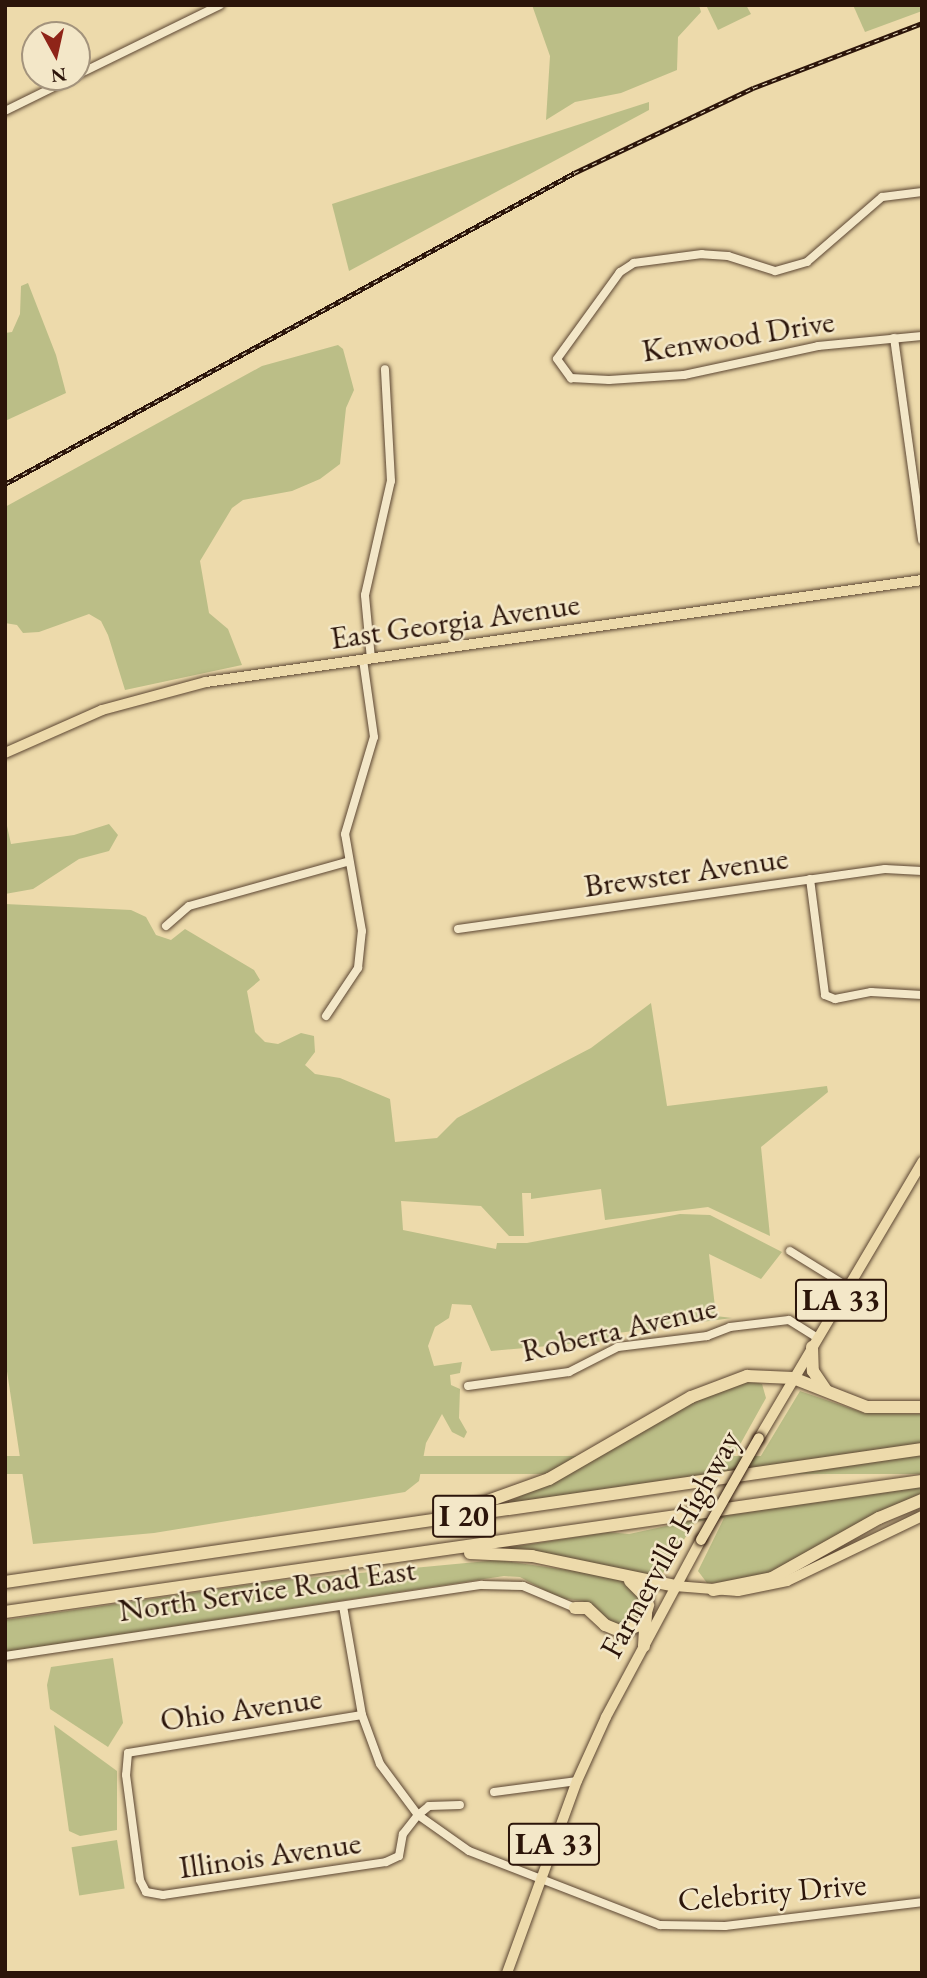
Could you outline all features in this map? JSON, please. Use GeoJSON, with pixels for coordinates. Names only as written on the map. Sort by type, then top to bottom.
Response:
{"type":"FeatureCollection","features":[{"type":"Feature","properties":{"kind":"highway"},"geometry":{"type":"LineString","coordinates":[[815,1343],[813,1371],[828,1393]]}},
{"type":"Feature","properties":{"kind":"highway"},"geometry":{"type":"LineString","coordinates":[[430,1521],[550,1479],[708,1388],[747,1376],[793,1378],[867,1407],[921,1407]]}},
{"type":"Feature","properties":{"kind":"highway","name":"I 20"},"geometry":{"type":"LineString","coordinates":[[5,1582],[922,1449]]}},
{"type":"Feature","properties":{"kind":"highway","name":"I 20"},"geometry":{"type":"LineString","coordinates":[[5,1612],[922,1481]]}},
{"type":"Feature","properties":{"kind":"highway"},"geometry":{"type":"LineString","coordinates":[[713,1590],[772,1578],[879,1518],[922,1500]]}},
{"type":"Feature","properties":{"kind":"highway"},"geometry":{"type":"LineString","coordinates":[[354,1562],[496,1552],[675,1586]]}},
{"type":"Feature","properties":{"kind":"highway"},"geometry":{"type":"LineString","coordinates":[[613,1574],[639,1586],[648,1605],[645,1646]]}},
{"type":"Feature","properties":{"kind":"highway"},"geometry":{"type":"LineString","coordinates":[[575,1608],[587,1608],[612,1630],[622,1632],[642,1625],[648,1605]]}},
{"type":"Feature","properties":{"kind":"main road","name":"East Georgia Avenue"},"geometry":{"type":"LineString","coordinates":[[5,753],[102,710],[157,693],[922,580]]}},
{"type":"Feature","properties":{"kind":"main road","name":"Farmerville Highway"},"geometry":{"type":"LineString","coordinates":[[508,1973],[577,1781],[675,1586],[793,1378],[922,1162]]}},
{"type":"Feature","properties":{"kind":"main road"},"geometry":{"type":"LineString","coordinates":[[675,1586],[747,1590],[787,1581],[922,1516]]}},
{"type":"Feature","properties":{"kind":"street"},"geometry":{"type":"LineString","coordinates":[[91,68],[220,5]]}},
{"type":"Feature","properties":{"kind":"street"},"geometry":{"type":"LineString","coordinates":[[5,111],[45,91]]}},
{"type":"Feature","properties":{"kind":"street","name":"Kenwood Drive"},"geometry":{"type":"LineString","coordinates":[[922,192],[881,197],[807,262],[775,271],[728,256],[702,254],[634,263],[620,272],[558,353],[564,374],[588,381],[684,375],[818,346],[922,336]]}},
{"type":"Feature","properties":{"kind":"street"},"geometry":{"type":"LineString","coordinates":[[894,338],[922,540]]}},
{"type":"Feature","properties":{"kind":"street"},"geometry":{"type":"LineString","coordinates":[[326,1016],[358,968],[362,931],[347,862],[349,808],[374,737],[365,596],[391,481],[384,369]]}},
{"type":"Feature","properties":{"kind":"street"},"geometry":{"type":"LineString","coordinates":[[166,926],[189,906],[347,862]]}},
{"type":"Feature","properties":{"kind":"street","name":"Brewster Avenue"},"geometry":{"type":"LineString","coordinates":[[458,929],[885,869],[922,871]]}},
{"type":"Feature","properties":{"kind":"street"},"geometry":{"type":"LineString","coordinates":[[810,879],[825,995],[835,999],[871,992],[922,995]]}},
{"type":"Feature","properties":{"kind":"street"},"geometry":{"type":"LineString","coordinates":[[790,1251],[848,1287]]}},
{"type":"Feature","properties":{"kind":"street","name":"Roberta Avenue"},"geometry":{"type":"LineString","coordinates":[[468,1386],[569,1372],[618,1347],[707,1336],[730,1327],[789,1320],[815,1343]]}},
{"type":"Feature","properties":{"kind":"street","name":"North Service Road East"},"geometry":{"type":"LineString","coordinates":[[5,1656],[496,1584],[523,1586],[575,1608]]}},
{"type":"Feature","properties":{"kind":"street","name":"Celebrity Drive"},"geometry":{"type":"LineString","coordinates":[[343,1605],[362,1716],[386,1775],[418,1815],[469,1851],[627,1915],[683,1928],[922,1902]]}},
{"type":"Feature","properties":{"kind":"street","name":"Ohio Avenue"},"geometry":{"type":"LineString","coordinates":[[150,1895],[140,1880],[126,1775],[128,1753],[362,1716]]}},
{"type":"Feature","properties":{"kind":"street"},"geometry":{"type":"LineString","coordinates":[[494,1792],[577,1781]]}},
{"type":"Feature","properties":{"kind":"street"},"geometry":{"type":"LineString","coordinates":[[418,1815],[429,1806],[460,1805]]}},
{"type":"Feature","properties":{"kind":"street","name":"Illinois Avenue"},"geometry":{"type":"LineString","coordinates":[[150,1895],[397,1858],[402,1834],[418,1815]]}},
{"type":"Feature","properties":{"kind":"green space"},"geometry":{"type":"Polygon","coordinates":[[[532,5],[699,5],[701,12],[678,37],[677,70],[621,93],[575,102],[546,120],[550,56],[532,5]]]}},
{"type":"Feature","properties":{"kind":"green space"},"geometry":{"type":"Polygon","coordinates":[[[706,5],[746,5],[751,14],[718,30],[706,5]]]}},
{"type":"Feature","properties":{"kind":"green space"},"geometry":{"type":"Polygon","coordinates":[[[853,5],[922,5],[922,11],[865,32],[853,5]]]}},
{"type":"Feature","properties":{"kind":"green space"},"geometry":{"type":"Polygon","coordinates":[[[649,102],[649,110],[349,271],[332,204],[649,102]]]}},
{"type":"Feature","properties":{"kind":"green space"},"geometry":{"type":"Polygon","coordinates":[[[28,283],[56,355],[66,393],[5,421],[5,333],[12,332],[20,314],[21,286],[28,283]]]}},
{"type":"Feature","properties":{"kind":"green space"},"geometry":{"type":"Polygon","coordinates":[[[338,345],[343,349],[354,390],[346,408],[340,464],[320,479],[292,491],[243,500],[232,508],[200,561],[209,613],[228,629],[242,665],[125,690],[108,635],[101,621],[89,614],[39,632],[23,633],[17,625],[5,623],[5,507],[262,366],[338,345]]]}},
{"type":"Feature","properties":{"kind":"green space"},"geometry":{"type":"Polygon","coordinates":[[[5,817],[11,844],[74,835],[109,824],[118,835],[109,851],[79,859],[33,889],[5,894],[5,817]]]}},
{"type":"Feature","properties":{"kind":"green space"},"geometry":{"type":"Polygon","coordinates":[[[5,904],[131,910],[146,917],[156,935],[171,940],[185,929],[254,970],[260,980],[247,991],[255,1032],[265,1042],[278,1044],[301,1033],[314,1036],[315,1052],[305,1065],[315,1074],[340,1078],[390,1099],[395,1142],[437,1138],[457,1118],[591,1048],[651,1003],[667,1106],[827,1086],[828,1092],[761,1147],[770,1236],[708,1207],[605,1220],[601,1189],[531,1199],[531,1193],[522,1193],[524,1236],[509,1236],[481,1206],[401,1201],[403,1230],[496,1249],[497,1243],[527,1243],[680,1214],[710,1215],[782,1252],[761,1279],[709,1254],[716,1316],[732,1318],[618,1333],[617,1338],[606,1341],[491,1351],[471,1305],[452,1304],[449,1318],[435,1327],[428,1346],[434,1366],[462,1362],[460,1373],[450,1375],[451,1385],[460,1389],[459,1418],[467,1432],[464,1438],[452,1432],[442,1414],[426,1443],[419,1481],[405,1492],[154,1533],[33,1544],[5,1358],[5,904]]]}},
{"type":"Feature","properties":{"kind":"green space"},"geometry":{"type":"Polygon","coordinates":[[[746,1379],[762,1384],[766,1398],[727,1468],[756,1464],[800,1391],[864,1413],[922,1414],[922,1443],[508,1503],[676,1409],[746,1379]]]}},
{"type":"Feature","properties":{"kind":"green space"},"geometry":{"type":"Polygon","coordinates":[[[5,1456],[922,1456],[922,1474],[5,1474],[5,1456]]]}},
{"type":"Feature","properties":{"kind":"green space"},"geometry":{"type":"Polygon","coordinates":[[[922,1486],[922,1493],[773,1573],[736,1582],[707,1583],[698,1571],[724,1518],[695,1522],[660,1578],[506,1548],[608,1532],[629,1534],[694,1520],[922,1486]]]}},
{"type":"Feature","properties":{"kind":"green space"},"geometry":{"type":"Polygon","coordinates":[[[498,1560],[616,1577],[637,1588],[645,1608],[631,1629],[603,1621],[583,1601],[559,1598],[520,1577],[504,1576],[5,1652],[5,1620],[275,1581],[498,1560]]]}},
{"type":"Feature","properties":{"kind":"green space"},"geometry":{"type":"Polygon","coordinates":[[[113,1658],[123,1723],[108,1747],[50,1709],[47,1685],[51,1667],[113,1658]]]}},
{"type":"Feature","properties":{"kind":"green space"},"geometry":{"type":"Polygon","coordinates":[[[54,1725],[117,1771],[117,1830],[80,1836],[69,1831],[54,1725]]]}},
{"type":"Feature","properties":{"kind":"green space"},"geometry":{"type":"Polygon","coordinates":[[[117,1840],[125,1888],[79,1896],[72,1847],[117,1840]]]}},
{"type":"Feature","properties":{"kind":"railway"},"geometry":{"type":"LineString","coordinates":[[5,484],[574,173],[753,88],[922,23]]}}]}
